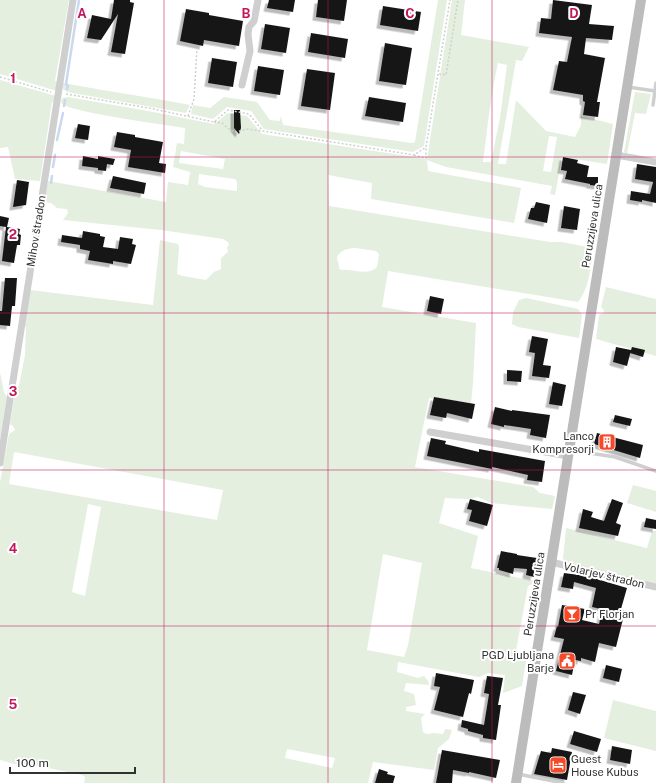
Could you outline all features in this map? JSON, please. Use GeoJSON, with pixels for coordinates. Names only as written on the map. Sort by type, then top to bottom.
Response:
{"type":"FeatureCollection","features":[{"type":"Feature","properties":{"kind":"main road","name":"Peruzzijeva ulica"},"geometry":{"type":"LineString","coordinates":[[516,779],[641,0]]}},
{"type":"Feature","properties":{"kind":"street","name":"Mihov štradon"},"geometry":{"type":"LineString","coordinates":[[0,463],[17,347],[73,0]]}},
{"type":"Feature","properties":{"kind":"street"},"geometry":{"type":"LineString","coordinates":[[242,85],[250,51],[248,34],[249,27],[254,21],[258,0]]}},
{"type":"Feature","properties":{"kind":"street"},"geometry":{"type":"LineString","coordinates":[[616,155],[656,162]]}},
{"type":"Feature","properties":{"kind":"street"},"geometry":{"type":"LineString","coordinates":[[430,432],[569,453]]}},
{"type":"Feature","properties":{"kind":"street","name":"Volarjev štradon"},"geometry":{"type":"LineString","coordinates":[[551,562],[656,587]]}},
{"type":"Feature","properties":{"kind":"lane"},"geometry":{"type":"LineString","coordinates":[[653,105],[656,82]]}},
{"type":"Feature","properties":{"kind":"lane"},"geometry":{"type":"LineString","coordinates":[[627,87],[655,91]]}},
{"type":"Feature","properties":{"kind":"lane"},"geometry":{"type":"LineString","coordinates":[[569,453],[615,457],[656,471]]}},
{"type":"Feature","properties":{"kind":"lane"},"geometry":{"type":"LineString","coordinates":[[516,779],[563,783]]}},
{"type":"Feature","properties":{"kind":"path"},"geometry":{"type":"LineString","coordinates":[[0,77],[59,94],[222,123],[230,130],[236,132],[248,129],[263,131],[426,158],[426,147],[450,0]]}},
{"type":"Feature","properties":{"kind":"path"},"geometry":{"type":"LineString","coordinates":[[438,74],[446,75],[458,0]]}},
{"type":"Feature","properties":{"kind":"path"},"geometry":{"type":"LineString","coordinates":[[188,116],[194,99],[197,48]]}},
{"type":"Feature","properties":{"kind":"path"},"geometry":{"type":"LineString","coordinates":[[214,122],[228,110],[249,114],[263,131]]}},
{"type":"Feature","properties":{"kind":"path"},"geometry":{"type":"LineString","coordinates":[[414,155],[426,147]]}},
{"type":"Feature","properties":{"kind":"green space"},"geometry":{"type":"Polygon","coordinates":[[[0,0],[69,0],[55,81],[58,82],[57,91],[0,74],[0,0]]]}},
{"type":"Feature","properties":{"kind":"green space"},"geometry":{"type":"Polygon","coordinates":[[[438,0],[447,0],[424,146],[413,152],[264,129],[251,111],[227,107],[213,119],[191,114],[193,105],[210,108],[224,97],[257,102],[270,120],[280,121],[281,116],[283,125],[412,143],[415,142],[438,0]]]}},
{"type":"Feature","properties":{"kind":"green space"},"geometry":{"type":"Polygon","coordinates":[[[452,0],[465,0],[461,35],[529,47],[522,61],[516,60],[498,164],[506,164],[516,100],[546,131],[575,137],[581,125],[581,116],[613,124],[607,164],[562,157],[555,195],[550,194],[552,186],[446,167],[427,160],[428,171],[521,188],[514,223],[371,199],[372,183],[328,175],[329,206],[593,248],[587,284],[582,297],[578,302],[388,271],[382,307],[476,323],[471,403],[429,398],[415,467],[533,487],[540,493],[555,496],[552,509],[491,503],[478,497],[468,499],[445,498],[439,523],[478,536],[471,568],[539,582],[539,585],[532,584],[528,586],[515,656],[526,661],[522,686],[503,693],[505,675],[488,673],[479,677],[398,662],[397,672],[418,678],[424,676],[429,685],[406,683],[404,691],[414,694],[416,705],[406,707],[406,711],[425,714],[421,718],[423,732],[427,734],[443,734],[445,729],[452,730],[449,739],[438,748],[434,770],[373,762],[368,783],[84,783],[85,777],[82,775],[29,764],[18,765],[0,760],[0,482],[9,434],[15,430],[10,424],[15,392],[19,385],[25,355],[25,325],[30,290],[153,305],[160,240],[178,244],[177,274],[206,280],[214,272],[221,269],[221,258],[228,252],[227,247],[229,245],[228,242],[223,239],[161,230],[63,220],[68,213],[67,209],[57,208],[51,203],[44,202],[48,181],[166,202],[168,182],[188,185],[190,172],[173,167],[177,143],[184,144],[185,128],[119,118],[68,107],[61,103],[62,98],[68,97],[214,124],[228,113],[247,116],[262,134],[427,159],[452,0]],[[498,63],[489,114],[483,162],[491,162],[500,118],[507,65],[498,63]],[[549,136],[543,171],[551,172],[557,137],[549,136]],[[181,151],[179,163],[223,169],[225,159],[181,151]],[[199,174],[198,184],[205,187],[237,191],[237,182],[235,179],[199,174]],[[355,248],[344,250],[338,256],[337,259],[341,270],[364,272],[373,270],[377,267],[379,254],[376,251],[355,248]],[[14,452],[9,484],[217,520],[223,490],[14,452]],[[88,504],[72,592],[85,596],[101,507],[88,504]],[[383,554],[367,650],[404,657],[408,645],[422,563],[383,554]],[[287,749],[285,758],[332,768],[335,758],[287,749]]]}},
{"type":"Feature","properties":{"kind":"green space"},"geometry":{"type":"Polygon","coordinates":[[[0,80],[56,96],[55,102],[52,102],[40,181],[15,179],[8,147],[0,148],[0,80]]]}},
{"type":"Feature","properties":{"kind":"green space"},"geometry":{"type":"Polygon","coordinates":[[[63,83],[190,105],[186,113],[67,92],[63,89],[63,83]]]}},
{"type":"Feature","properties":{"kind":"green space"},"geometry":{"type":"Polygon","coordinates":[[[635,92],[651,94],[646,114],[635,113],[627,154],[624,152],[635,92]]]}},
{"type":"Feature","properties":{"kind":"green space"},"geometry":{"type":"Polygon","coordinates":[[[606,287],[656,299],[656,356],[596,339],[599,315],[604,313],[604,310],[601,307],[606,287]]]}},
{"type":"Feature","properties":{"kind":"green space"},"geometry":{"type":"Polygon","coordinates":[[[526,298],[578,309],[582,315],[579,338],[518,327],[512,324],[513,312],[519,300],[526,298]]]}},
{"type":"Feature","properties":{"kind":"green space"},"geometry":{"type":"Polygon","coordinates":[[[0,372],[4,392],[7,397],[0,440],[0,372]]]}},
{"type":"Feature","properties":{"kind":"green space"},"geometry":{"type":"Polygon","coordinates":[[[633,485],[656,491],[656,512],[627,503],[633,485]]]}},
{"type":"Feature","properties":{"kind":"green space"},"geometry":{"type":"Polygon","coordinates":[[[566,528],[647,548],[652,531],[656,531],[656,585],[566,563],[563,559],[566,528]]]}},
{"type":"Feature","properties":{"kind":"green space"},"geometry":{"type":"Polygon","coordinates":[[[613,700],[656,711],[656,751],[604,738],[613,700]]]}},
{"type":"Feature","properties":{"kind":"building"},"geometry":{"type":"Polygon","coordinates":[[[114,0],[130,0],[130,2],[134,3],[125,54],[111,52],[118,14],[101,40],[87,38],[92,15],[111,19],[114,0]]]}},
{"type":"Feature","properties":{"kind":"building"},"geometry":{"type":"Polygon","coordinates":[[[269,0],[295,0],[293,12],[267,8],[269,0]]]}},
{"type":"Feature","properties":{"kind":"building"},"geometry":{"type":"Polygon","coordinates":[[[318,0],[347,0],[344,21],[316,17],[318,0]]]}},
{"type":"Feature","properties":{"kind":"building"},"geometry":{"type":"Polygon","coordinates":[[[553,0],[592,5],[589,24],[614,26],[612,40],[586,38],[584,54],[605,58],[597,102],[600,102],[598,117],[583,115],[585,102],[583,101],[583,95],[553,90],[559,61],[567,62],[572,37],[539,33],[541,18],[551,19],[553,0]]]}},
{"type":"Feature","properties":{"kind":"building"},"geometry":{"type":"Polygon","coordinates":[[[383,6],[421,12],[418,31],[380,25],[383,6]]]}},
{"type":"Feature","properties":{"kind":"building"},"geometry":{"type":"Polygon","coordinates":[[[186,9],[243,21],[239,46],[204,40],[203,46],[180,41],[186,9]]]}},
{"type":"Feature","properties":{"kind":"building"},"geometry":{"type":"Polygon","coordinates":[[[265,24],[290,28],[286,53],[261,49],[265,24]]]}},
{"type":"Feature","properties":{"kind":"building"},"geometry":{"type":"Polygon","coordinates":[[[311,33],[348,39],[345,58],[308,52],[311,33]]]}},
{"type":"Feature","properties":{"kind":"building"},"geometry":{"type":"Polygon","coordinates":[[[385,43],[412,48],[406,85],[379,81],[385,43]]]}},
{"type":"Feature","properties":{"kind":"building"},"geometry":{"type":"Polygon","coordinates":[[[212,58],[237,62],[233,87],[208,83],[212,58]]]}},
{"type":"Feature","properties":{"kind":"building"},"geometry":{"type":"Polygon","coordinates":[[[258,66],[284,70],[280,95],[254,91],[258,66]]]}},
{"type":"Feature","properties":{"kind":"building"},"geometry":{"type":"Polygon","coordinates":[[[307,69],[335,73],[330,110],[301,106],[307,69]]]}},
{"type":"Feature","properties":{"kind":"building"},"geometry":{"type":"Polygon","coordinates":[[[369,97],[406,103],[403,122],[365,116],[369,97]]]}},
{"type":"Feature","properties":{"kind":"building"},"geometry":{"type":"Polygon","coordinates":[[[234,110],[240,110],[241,128],[239,134],[234,128],[234,110]]]}},
{"type":"Feature","properties":{"kind":"building"},"geometry":{"type":"Polygon","coordinates":[[[78,124],[90,126],[88,140],[75,138],[78,124]]]}},
{"type":"Feature","properties":{"kind":"building"},"geometry":{"type":"Polygon","coordinates":[[[117,132],[163,142],[159,163],[166,164],[165,173],[128,167],[131,150],[114,147],[117,132]]]}},
{"type":"Feature","properties":{"kind":"building"},"geometry":{"type":"Polygon","coordinates":[[[83,156],[98,159],[98,156],[115,159],[113,165],[107,164],[106,171],[98,170],[98,168],[82,166],[83,156]]]}},
{"type":"Feature","properties":{"kind":"building"},"geometry":{"type":"Polygon","coordinates":[[[563,157],[578,160],[577,163],[589,166],[587,177],[598,177],[598,186],[565,179],[567,171],[561,170],[563,157]]]}},
{"type":"Feature","properties":{"kind":"building"},"geometry":{"type":"Polygon","coordinates":[[[637,164],[656,167],[656,203],[642,200],[642,202],[630,200],[631,191],[650,194],[653,182],[635,179],[637,164]]]}},
{"type":"Feature","properties":{"kind":"building"},"geometry":{"type":"Polygon","coordinates":[[[113,176],[146,183],[144,194],[110,188],[113,176]]]}},
{"type":"Feature","properties":{"kind":"building"},"geometry":{"type":"Polygon","coordinates":[[[17,180],[29,182],[26,205],[13,207],[17,180]]]}},
{"type":"Feature","properties":{"kind":"building"},"geometry":{"type":"Polygon","coordinates":[[[536,202],[550,205],[547,223],[528,219],[531,208],[534,208],[536,202]]]}},
{"type":"Feature","properties":{"kind":"building"},"geometry":{"type":"Polygon","coordinates":[[[564,206],[580,209],[577,230],[561,228],[564,206]]]}},
{"type":"Feature","properties":{"kind":"building"},"geometry":{"type":"Polygon","coordinates":[[[0,216],[9,218],[7,227],[20,229],[20,245],[17,245],[14,263],[2,261],[6,227],[0,226],[0,216]]]}},
{"type":"Feature","properties":{"kind":"building"},"geometry":{"type":"Polygon","coordinates":[[[83,231],[100,234],[100,236],[105,237],[103,247],[118,249],[120,237],[133,239],[132,244],[136,245],[131,264],[113,261],[113,264],[88,260],[90,251],[80,249],[80,245],[61,242],[62,235],[82,238],[83,231]]]}},
{"type":"Feature","properties":{"kind":"building"},"geometry":{"type":"Polygon","coordinates":[[[5,278],[17,278],[15,306],[12,306],[10,326],[0,325],[0,311],[2,311],[5,278]]]}},
{"type":"Feature","properties":{"kind":"building"},"geometry":{"type":"Polygon","coordinates":[[[430,296],[444,299],[441,314],[427,311],[430,296]]]}},
{"type":"Feature","properties":{"kind":"building"},"geometry":{"type":"Polygon","coordinates":[[[532,336],[548,339],[543,365],[551,366],[549,378],[532,376],[535,353],[529,352],[532,336]]]}},
{"type":"Feature","properties":{"kind":"building"},"geometry":{"type":"Polygon","coordinates":[[[616,347],[631,350],[627,366],[613,362],[616,347]]]}},
{"type":"Feature","properties":{"kind":"building"},"geometry":{"type":"Polygon","coordinates":[[[632,347],[645,350],[643,357],[630,353],[632,347]]]}},
{"type":"Feature","properties":{"kind":"building"},"geometry":{"type":"Polygon","coordinates":[[[507,370],[522,371],[521,382],[507,381],[507,370]]]}},
{"type":"Feature","properties":{"kind":"building"},"geometry":{"type":"Polygon","coordinates":[[[553,382],[566,385],[562,406],[549,404],[553,382]]]}},
{"type":"Feature","properties":{"kind":"building"},"geometry":{"type":"Polygon","coordinates":[[[434,397],[475,404],[472,419],[447,413],[446,418],[430,415],[434,397]]]}},
{"type":"Feature","properties":{"kind":"building"},"geometry":{"type":"Polygon","coordinates":[[[495,407],[512,411],[550,415],[546,438],[530,435],[531,429],[504,425],[504,427],[491,424],[495,407]]]}},
{"type":"Feature","properties":{"kind":"building"},"geometry":{"type":"Polygon","coordinates":[[[615,415],[632,419],[630,426],[613,422],[615,415]]]}},
{"type":"Feature","properties":{"kind":"building"},"geometry":{"type":"Polygon","coordinates":[[[597,433],[643,445],[640,458],[594,444],[597,433]]]}},
{"type":"Feature","properties":{"kind":"building"},"geometry":{"type":"Polygon","coordinates":[[[431,438],[446,441],[445,444],[479,452],[479,449],[545,461],[542,482],[527,480],[528,475],[492,467],[492,469],[427,456],[431,438]]]}},
{"type":"Feature","properties":{"kind":"building"},"geometry":{"type":"Polygon","coordinates":[[[470,499],[493,505],[487,526],[469,521],[472,510],[467,509],[470,499]]]}},
{"type":"Feature","properties":{"kind":"building"},"geometry":{"type":"Polygon","coordinates":[[[612,499],[623,503],[616,523],[621,525],[618,536],[579,528],[583,509],[593,512],[591,517],[604,521],[612,499]]]}},
{"type":"Feature","properties":{"kind":"building"},"geometry":{"type":"Polygon","coordinates":[[[646,518],[656,520],[656,529],[644,527],[646,518]]]}},
{"type":"Feature","properties":{"kind":"building"},"geometry":{"type":"Polygon","coordinates":[[[501,551],[537,558],[534,577],[526,575],[527,569],[514,568],[513,574],[499,570],[499,568],[497,568],[501,551]]]}},
{"type":"Feature","properties":{"kind":"building"},"geometry":{"type":"Polygon","coordinates":[[[564,573],[580,574],[627,588],[621,609],[625,611],[616,647],[599,643],[595,662],[581,658],[581,661],[575,660],[572,675],[556,671],[564,639],[554,637],[557,626],[558,627],[562,605],[585,609],[582,620],[599,624],[602,611],[601,609],[592,607],[596,588],[574,582],[573,589],[561,587],[564,573]]]}},
{"type":"Feature","properties":{"kind":"building"},"geometry":{"type":"Polygon","coordinates":[[[606,665],[622,669],[619,682],[603,678],[606,665]]]}},
{"type":"Feature","properties":{"kind":"building"},"geometry":{"type":"Polygon","coordinates":[[[436,673],[474,680],[463,717],[434,710],[440,687],[434,686],[436,673]]]}},
{"type":"Feature","properties":{"kind":"building"},"geometry":{"type":"Polygon","coordinates":[[[487,676],[503,678],[498,705],[501,705],[496,740],[483,738],[483,735],[468,731],[468,729],[461,727],[462,720],[484,725],[489,694],[484,693],[487,676]]]}},
{"type":"Feature","properties":{"kind":"building"},"geometry":{"type":"Polygon","coordinates":[[[573,692],[586,695],[580,714],[568,710],[573,692]]]}},
{"type":"Feature","properties":{"kind":"building"},"geometry":{"type":"Polygon","coordinates":[[[574,731],[601,739],[597,752],[570,744],[574,731]]]}},
{"type":"Feature","properties":{"kind":"building"},"geometry":{"type":"Polygon","coordinates":[[[612,746],[632,750],[630,764],[610,760],[612,746]]]}},
{"type":"Feature","properties":{"kind":"building","name":"Guest House Kubus"},"geometry":{"type":"Polygon","coordinates":[[[552,748],[572,752],[567,780],[534,774],[541,751],[551,753],[552,748]]]}},
{"type":"Feature","properties":{"kind":"building"},"geometry":{"type":"Polygon","coordinates":[[[442,750],[500,760],[496,778],[453,770],[452,783],[436,783],[442,750]]]}},
{"type":"Feature","properties":{"kind":"building"},"geometry":{"type":"Polygon","coordinates":[[[379,769],[388,772],[387,774],[395,776],[393,783],[375,783],[379,769]]]}},
{"type":"Feature","properties":{"kind":"waterway"},"geometry":{"type":"LineString","coordinates":[[67,89],[68,86],[66,84],[79,0]]}},
{"type":"Feature","properties":{"kind":"waterway"},"geometry":{"type":"LineString","coordinates":[[64,106],[65,100]]}},
{"type":"Feature","properties":{"kind":"waterway"},"geometry":{"type":"LineString","coordinates":[[57,140],[63,113]]}},
{"type":"Feature","properties":{"kind":"waterway"},"geometry":{"type":"LineString","coordinates":[[53,167],[55,155]]}},
{"type":"Feature","properties":{"kind":"waterway"},"geometry":{"type":"LineString","coordinates":[[51,183],[52,176]]}},
{"type":"Feature","properties":{"kind":"place","name":"Lanco Kompresorji"},"geometry":{"type":"Point","coordinates":[607,442]}},
{"type":"Feature","properties":{"kind":"place","name":"Pr Florjan"},"geometry":{"type":"Point","coordinates":[572,614]}},
{"type":"Feature","properties":{"kind":"place","name":"PGD Ljubljana Barje"},"geometry":{"type":"Point","coordinates":[567,661]}},
{"type":"Feature","properties":{"kind":"place","name":"Guest House Kubus"},"geometry":{"type":"Point","coordinates":[558,765]}}]}
